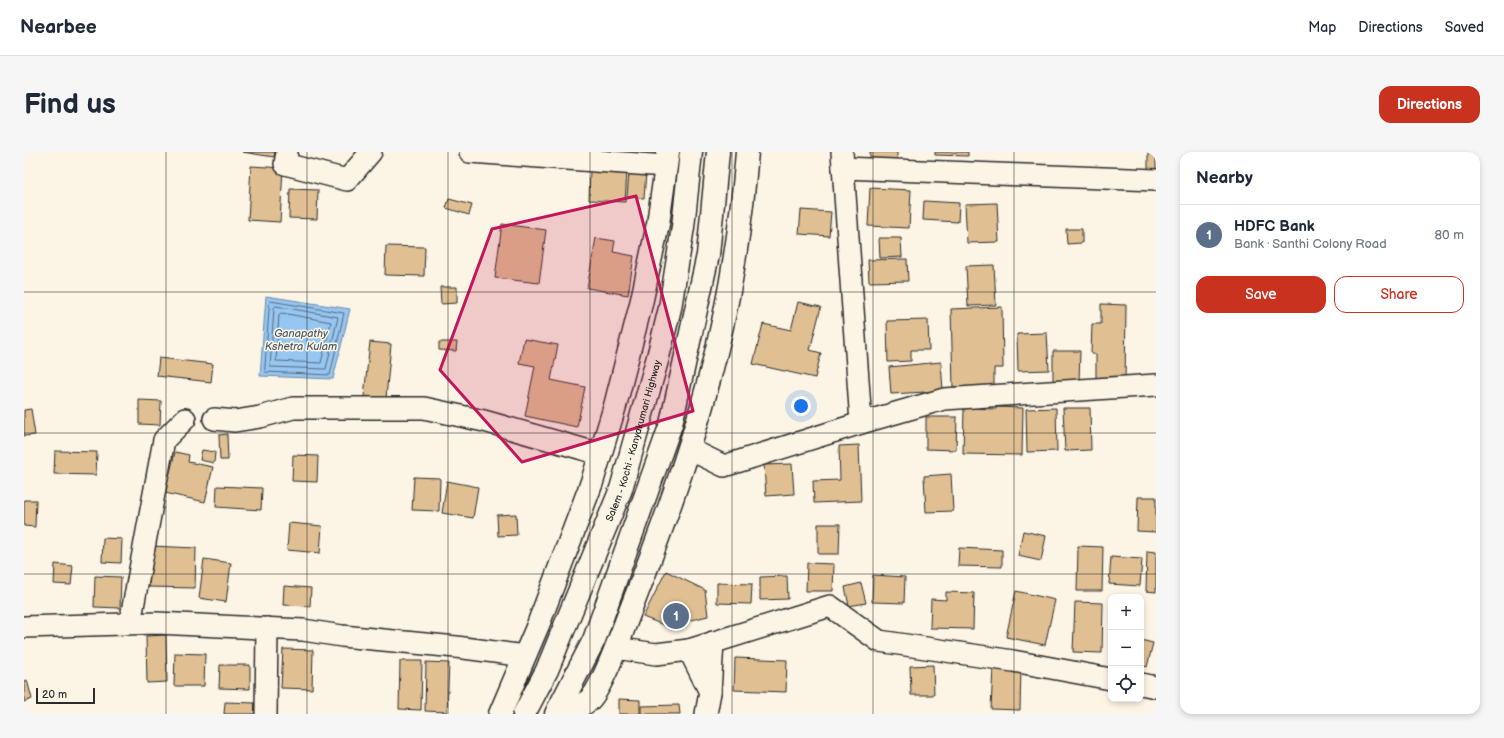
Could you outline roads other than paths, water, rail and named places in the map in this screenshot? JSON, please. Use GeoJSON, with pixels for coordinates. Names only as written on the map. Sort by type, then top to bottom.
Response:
{"type":"FeatureCollection","features":[{"type":"Feature","properties":{"kind":"main road","name":"Salem - Kochi - Kanyakumari Highway"},"geometry":{"type":"LineString","coordinates":[[524,714],[548,670],[621,489],[658,357],[670,308],[683,227],[692,152]]}},
{"type":"Feature","properties":{"kind":"main road"},"geometry":{"type":"LineString","coordinates":[[557,711],[594,640],[671,424],[708,255],[718,152]]}},
{"type":"Feature","properties":{"kind":"main road"},"geometry":{"type":"LineString","coordinates":[[557,711],[575,708],[589,701],[600,684],[616,648],[666,516],[689,449],[710,380],[732,280],[747,152]]}},
{"type":"Feature","properties":{"kind":"main road"},"geometry":{"type":"LineString","coordinates":[[500,714],[538,625],[592,482],[615,406],[641,304],[658,224],[667,159]]}},
{"type":"Feature","properties":{"kind":"street"},"geometry":{"type":"LineString","coordinates":[[286,152],[285,164],[347,180],[371,152]]}},
{"type":"Feature","properties":{"kind":"street"},"geometry":{"type":"LineString","coordinates":[[470,152],[667,159]]}},
{"type":"Feature","properties":{"kind":"street"},"geometry":{"type":"LineString","coordinates":[[861,423],[842,160],[1156,180]]}},
{"type":"Feature","properties":{"kind":"street"},"geometry":{"type":"LineString","coordinates":[[689,449],[724,466],[861,423],[944,399],[1156,385]]}},
{"type":"Feature","properties":{"kind":"street"},"geometry":{"type":"LineString","coordinates":[[214,419],[236,421],[260,417],[293,408],[424,408],[484,421],[600,454]]}},
{"type":"Feature","properties":{"kind":"street"},"geometry":{"type":"LineString","coordinates":[[130,623],[164,440],[185,419]]}},
{"type":"Feature","properties":{"kind":"street"},"geometry":{"type":"LineString","coordinates":[[616,648],[656,654],[689,650],[830,606],[879,641],[1013,661],[1108,678]]}},
{"type":"Feature","properties":{"kind":"street"},"geometry":{"type":"LineString","coordinates":[[24,627],[157,623],[303,630],[342,636],[456,647],[525,656]]}},
{"type":"Feature","properties":{"kind":"street"},"geometry":{"type":"LineString","coordinates":[[266,714],[267,628]]}},
{"type":"Feature","properties":{"kind":"street"},"geometry":{"type":"LineString","coordinates":[[706,714],[710,692],[713,642]]}},
{"type":"Feature","properties":{"kind":"street"},"geometry":{"type":"LineString","coordinates":[[689,650],[710,692]]}},
{"type":"Feature","properties":{"kind":"street"},"geometry":{"type":"LineString","coordinates":[[1144,685],[1156,687]]}},
{"type":"Feature","properties":{"kind":"water","name":"Ganapathy Kshetra Kulam"},"geometry":{"type":"Polygon","coordinates":[[[266,296],[350,309],[333,379],[260,376],[266,296]]]}},
{"type":"Feature","properties":{"kind":"place","name":"HDFC Bank"},"geometry":{"type":"Point","coordinates":[676,616]}}]}
